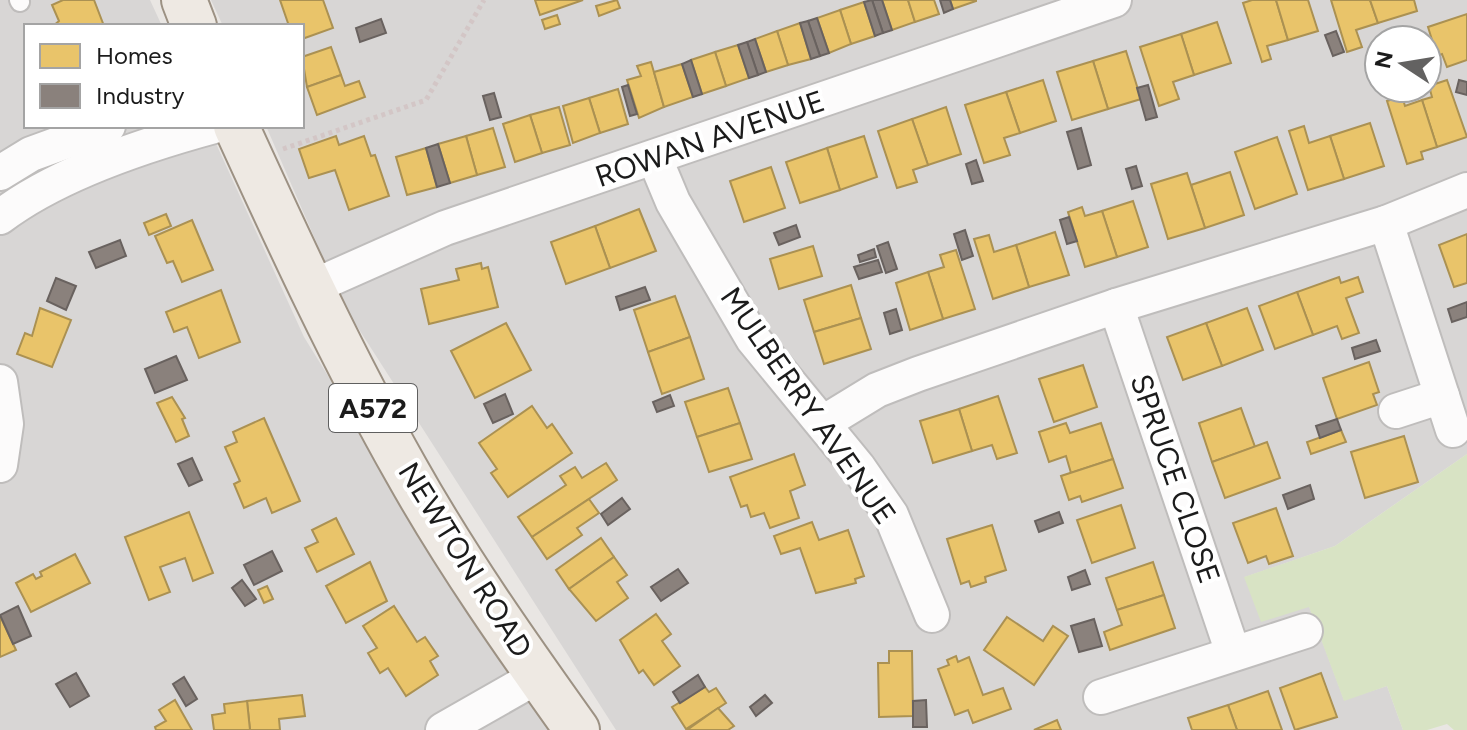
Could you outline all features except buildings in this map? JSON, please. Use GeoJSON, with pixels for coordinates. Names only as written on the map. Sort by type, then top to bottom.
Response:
{"type":"FeatureCollection","features":[{"type":"Feature","properties":{"kind":"main road"},"geometry":{"type":"LineString","coordinates":[[184,0],[193,24]]}},
{"type":"Feature","properties":{"kind":"main road","name":"NEWTON ROAD"},"geometry":{"type":"LineString","coordinates":[[243,143],[310,288],[406,470],[467,572],[577,730]]}},
{"type":"Feature","properties":{"kind":"street","name":"ROWAN AVENUE"},"geometry":{"type":"LineString","coordinates":[[310,288],[445,228],[655,159],[1114,0]]}},
{"type":"Feature","properties":{"kind":"street"},"geometry":{"type":"LineString","coordinates":[[0,173],[31,154],[102,128]]}},
{"type":"Feature","properties":{"kind":"street"},"geometry":{"type":"LineString","coordinates":[[0,217],[43,189],[163,140],[207,128]]}},
{"type":"Feature","properties":{"kind":"street","name":"MULBERRY AVENUE"},"geometry":{"type":"LineString","coordinates":[[655,159],[673,202],[753,339],[823,423],[891,515],[932,615]]}},
{"type":"Feature","properties":{"kind":"street"},"geometry":{"type":"LineString","coordinates":[[823,423],[890,385],[1116,306],[1386,223],[1467,190]]}},
{"type":"Feature","properties":{"kind":"street"},"geometry":{"type":"LineString","coordinates":[[1386,223],[1453,430]]}},
{"type":"Feature","properties":{"kind":"street","name":"SPRUCE CLOSE"},"geometry":{"type":"LineString","coordinates":[[1116,306],[1233,653]]}},
{"type":"Feature","properties":{"kind":"street"},"geometry":{"type":"LineString","coordinates":[[0,382],[6,424],[0,465]]}},
{"type":"Feature","properties":{"kind":"street"},"geometry":{"type":"LineString","coordinates":[[1396,411],[1442,396]]}},
{"type":"Feature","properties":{"kind":"street"},"geometry":{"type":"LineString","coordinates":[[1101,697],[1305,631]]}},
{"type":"Feature","properties":{"kind":"street"},"geometry":{"type":"LineString","coordinates":[[443,730],[538,676]]}},
{"type":"Feature","properties":{"kind":"path"},"geometry":{"type":"LineString","coordinates":[[243,143],[426,100],[484,0]]}},
{"type":"Feature","properties":{"kind":"shaded area"},"geometry":{"type":"Polygon","coordinates":[[[0,0],[150,0],[161,24],[24,24],[24,128],[209,128],[304,337],[498,651],[565,730],[0,730],[0,0]]]}},
{"type":"Feature","properties":{"kind":"shaded area"},"geometry":{"type":"Polygon","coordinates":[[[211,0],[1467,0],[1467,454],[1335,546],[1245,577],[1309,606],[1344,700],[1387,686],[1403,730],[616,730],[344,306],[267,128],[304,128],[304,24],[222,24],[211,0]]]}},
{"type":"Feature","properties":{"kind":"green space"},"geometry":{"type":"Polygon","coordinates":[[[1467,454],[1467,730],[1454,730],[1447,724],[1427,730],[1403,730],[1387,686],[1344,701],[1309,607],[1261,622],[1244,577],[1335,546],[1467,454]]]}}]}
